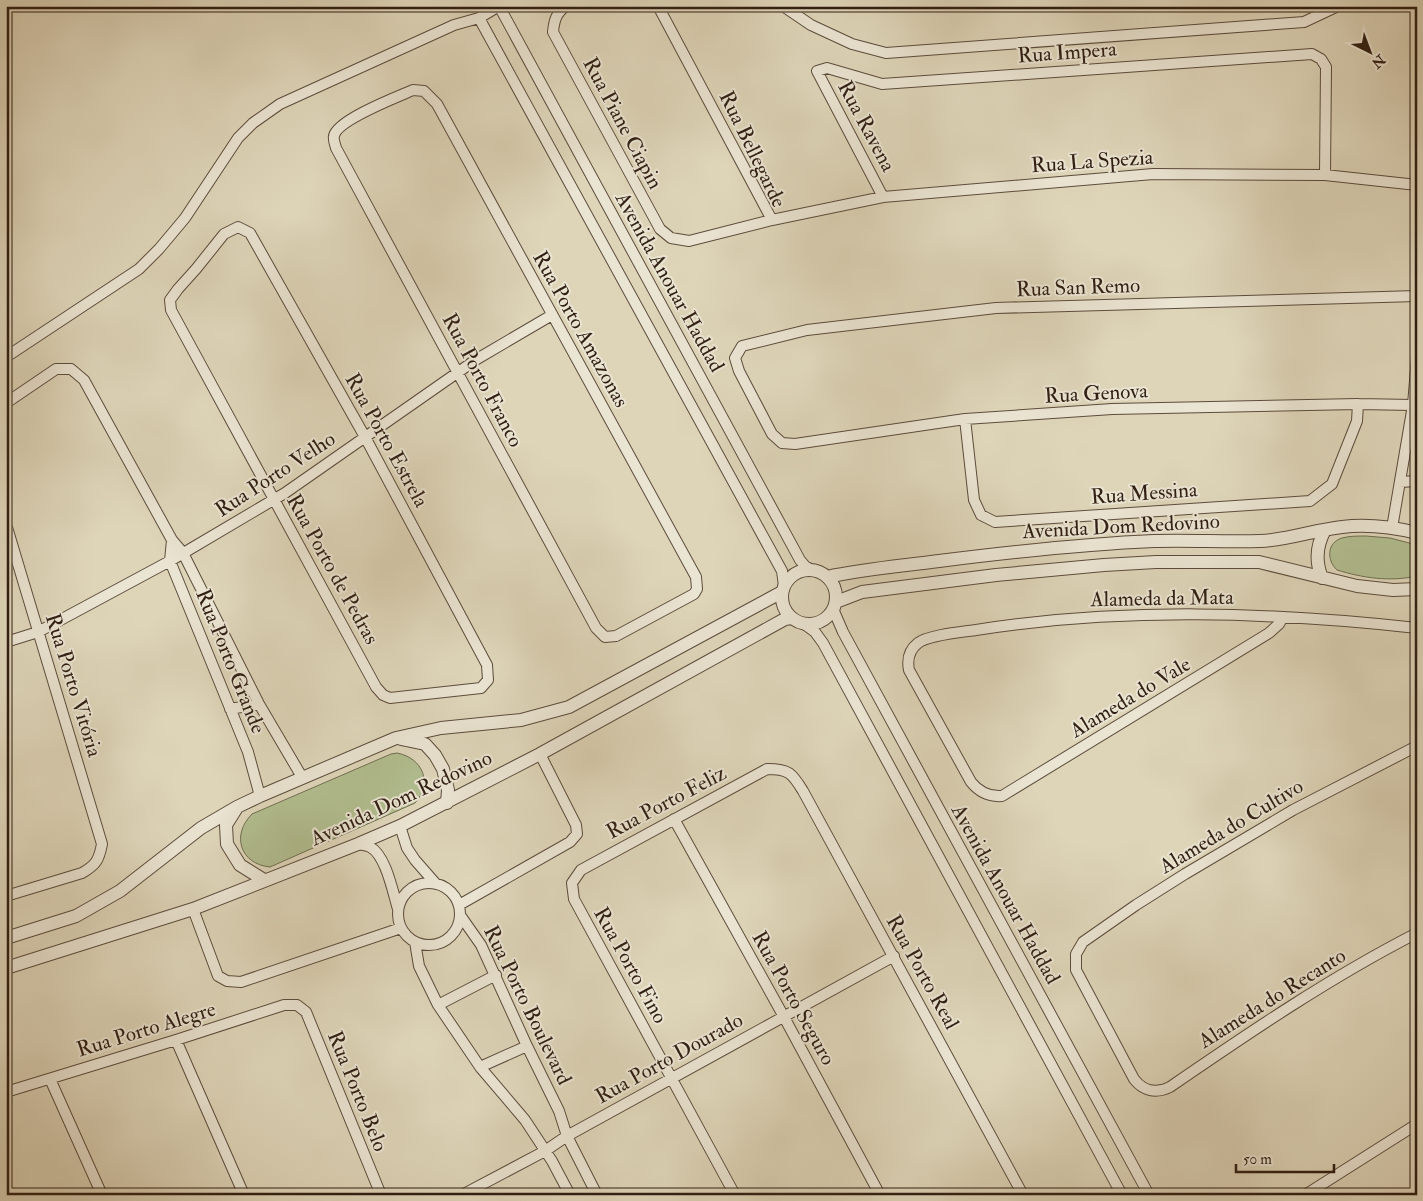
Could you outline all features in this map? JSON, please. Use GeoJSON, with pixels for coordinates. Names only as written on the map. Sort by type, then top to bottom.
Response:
{"type":"FeatureCollection","features":[{"type":"Feature","properties":{"kind":"street"},"geometry":{"type":"LineString","coordinates":[[6,357],[139,269],[185,218],[238,138],[280,104],[454,25],[479,18],[499,6]]}},
{"type":"Feature","properties":{"kind":"street","name":"Avenida Anouar Haddad"},"geometry":{"type":"LineString","coordinates":[[499,6],[800,560],[805,566],[814,571]]}},
{"type":"Feature","properties":{"kind":"street","name":"Rua Piane Ciapin"},"geometry":{"type":"LineString","coordinates":[[566,6],[560,10],[554,20],[553,32],[660,229],[671,238]]}},
{"type":"Feature","properties":{"kind":"street","name":"Rua Bellegarde"},"geometry":{"type":"LineString","coordinates":[[658,6],[772,220],[689,241],[671,238]]}},
{"type":"Feature","properties":{"kind":"street"},"geometry":{"type":"LineString","coordinates":[[783,6],[810,25],[852,44],[886,53],[1304,22],[1338,6]]}},
{"type":"Feature","properties":{"kind":"street","name":"Avenida Anouar Haddad"},"geometry":{"type":"LineString","coordinates":[[479,18],[782,571],[783,589]]}},
{"type":"Feature","properties":{"kind":"street","name":"Rua Impera"},"geometry":{"type":"LineString","coordinates":[[817,71],[827,68],[882,84],[1312,54],[1321,59],[1326,67],[1325,175]]}},
{"type":"Feature","properties":{"kind":"street","name":"Rua Ravena"},"geometry":{"type":"LineString","coordinates":[[817,71],[883,197]]}},
{"type":"Feature","properties":{"kind":"street","name":"Rua Porto Amazonas"},"geometry":{"type":"LineString","coordinates":[[334,137],[338,129],[350,119],[413,90],[424,91],[437,104],[696,577],[697,589],[694,594],[616,636],[605,637]]}},
{"type":"Feature","properties":{"kind":"street","name":"Rua Porto Franco"},"geometry":{"type":"LineString","coordinates":[[334,137],[336,148],[596,628],[605,637]]}},
{"type":"Feature","properties":{"kind":"street","name":"Rua La Spezia"},"geometry":{"type":"LineString","coordinates":[[772,220],[883,197],[1153,174],[1325,175],[1417,186]]}},
{"type":"Feature","properties":{"kind":"street","name":"Rua Porto Estrela"},"geometry":{"type":"LineString","coordinates":[[170,300],[224,234],[238,227],[250,233],[365,438],[487,665],[488,680],[481,688],[407,697],[390,698],[383,695]]}},
{"type":"Feature","properties":{"kind":"street","name":"Rua San Remo"},"geometry":{"type":"LineString","coordinates":[[782,443],[772,434],[739,371],[735,358],[742,346],[807,330],[996,308],[1417,296]]}},
{"type":"Feature","properties":{"kind":"street","name":"Rua Porto de Pedras"},"geometry":{"type":"LineString","coordinates":[[170,300],[171,310],[376,687],[383,695]]}},
{"type":"Feature","properties":{"kind":"street","name":"Rua Porto Velho"},"geometry":{"type":"LineString","coordinates":[[6,642],[38,632],[170,561],[285,494],[477,359],[552,316]]}},
{"type":"Feature","properties":{"kind":"street"},"geometry":{"type":"LineString","coordinates":[[1392,528],[1415,406],[1417,356]]}},
{"type":"Feature","properties":{"kind":"street","name":"Rua Porto Grande"},"geometry":{"type":"LineString","coordinates":[[6,403],[56,369],[71,369],[84,380],[172,540],[183,553],[259,704],[302,777]]}},
{"type":"Feature","properties":{"kind":"street","name":"Rua Genova"},"geometry":{"type":"LineString","coordinates":[[782,443],[796,444],[965,419],[1112,409],[1358,404],[1415,406]]}},
{"type":"Feature","properties":{"kind":"street","name":"Rua Messina"},"geometry":{"type":"LineString","coordinates":[[965,419],[974,500],[980,515],[995,522],[1310,501],[1332,484],[1357,421],[1358,404]]}},
{"type":"Feature","properties":{"kind":"street"},"geometry":{"type":"LineString","coordinates":[[1400,482],[1417,481]]}},
{"type":"Feature","properties":{"kind":"street","name":"Rua Porto Vitória"},"geometry":{"type":"LineString","coordinates":[[6,524],[102,844],[99,858],[91,868],[82,873],[6,896]]}},
{"type":"Feature","properties":{"kind":"street","name":"Avenida Dom Redovino"},"geometry":{"type":"LineString","coordinates":[[827,577],[859,571],[1048,548],[1155,541],[1260,541],[1357,526],[1392,528],[1417,533]]}},
{"type":"Feature","properties":{"kind":"street"},"geometry":{"type":"LineString","coordinates":[[1322,578],[1317,564],[1317,549],[1325,530]]}},
{"type":"Feature","properties":{"kind":"street","name":"Rua Porto Grande"},"geometry":{"type":"LineString","coordinates":[[172,540],[170,561],[248,752],[260,796]]}},
{"type":"Feature","properties":{"kind":"street","name":"Avenida Dom Redovino"},"geometry":{"type":"LineString","coordinates":[[804,624],[811,625],[824,620],[834,606],[862,592],[996,574],[1104,564],[1208,561],[1259,562],[1357,586],[1417,590]]}},
{"type":"Feature","properties":{"kind":"street"},"geometry":{"type":"LineString","coordinates":[[814,571],[827,577],[835,588],[834,606]]}},
{"type":"Feature","properties":{"kind":"street","name":"Avenida Dom Redovino"},"geometry":{"type":"LineString","coordinates":[[6,938],[76,916],[120,891],[201,828],[260,796],[396,738],[441,728],[521,720],[569,707],[783,589],[794,575],[800,572],[814,571]]}},
{"type":"Feature","properties":{"kind":"street"},"geometry":{"type":"LineString","coordinates":[[783,589],[783,606],[786,613],[791,618],[804,624]]}},
{"type":"Feature","properties":{"kind":"street","name":"Avenida Anouar Haddad"},"geometry":{"type":"LineString","coordinates":[[834,606],[848,641],[1149,1195]]}},
{"type":"Feature","properties":{"kind":"street","name":"Alameda da Mata"},"geometry":{"type":"LineString","coordinates":[[988,795],[976,788],[971,782],[909,670],[908,659],[913,648],[922,640],[990,628],[1051,621],[1142,615],[1283,617],[1417,628]]}},
{"type":"Feature","properties":{"kind":"street","name":"Alameda do Vale"},"geometry":{"type":"LineString","coordinates":[[988,795],[1002,796],[1269,633],[1279,624],[1283,617]]}},
{"type":"Feature","properties":{"kind":"street","name":"Avenida Dom Redovino"},"geometry":{"type":"LineString","coordinates":[[6,968],[193,909],[400,826],[540,754],[785,619],[791,618]]}},
{"type":"Feature","properties":{"kind":"street","name":"Avenida Anouar Haddad"},"geometry":{"type":"LineString","coordinates":[[804,624],[815,632],[822,643],[1122,1195]]}},
{"type":"Feature","properties":{"kind":"street"},"geometry":{"type":"LineString","coordinates":[[230,709],[259,704]]}},
{"type":"Feature","properties":{"kind":"street"},"geometry":{"type":"LineString","coordinates":[[396,738],[425,744],[435,755],[444,769],[448,790],[447,803]]}},
{"type":"Feature","properties":{"kind":"street","name":"Alameda do Cultivo"},"geometry":{"type":"LineString","coordinates":[[1148,1090],[1134,1079],[1076,970],[1076,954],[1083,942],[1184,874],[1293,810],[1417,746]]}},
{"type":"Feature","properties":{"kind":"street"},"geometry":{"type":"LineString","coordinates":[[459,910],[570,842],[577,834],[576,825],[540,754]]}},
{"type":"Feature","properties":{"kind":"street","name":"Rua Porto Feliz"},"geometry":{"type":"LineString","coordinates":[[572,883],[581,870],[767,769],[785,771]]}},
{"type":"Feature","properties":{"kind":"street","name":"Rua Porto Real"},"geometry":{"type":"LineString","coordinates":[[785,771],[794,776],[803,791],[1023,1195]]}},
{"type":"Feature","properties":{"kind":"street"},"geometry":{"type":"LineString","coordinates":[[237,807],[226,825],[227,844],[240,865],[264,880]]}},
{"type":"Feature","properties":{"kind":"street","name":"Rua Porto Seguro"},"geometry":{"type":"LineString","coordinates":[[674,819],[880,1195]]}},
{"type":"Feature","properties":{"kind":"street"},"geometry":{"type":"LineString","coordinates":[[400,826],[407,848],[436,884]]}},
{"type":"Feature","properties":{"kind":"street"},"geometry":{"type":"LineString","coordinates":[[358,844],[371,847],[381,858],[388,873],[398,909],[398,919],[401,928],[407,936],[415,942],[424,945],[434,945],[444,942],[458,926],[459,910],[454,895],[446,888],[436,884],[426,883],[415,886],[407,892],[398,909]]}},
{"type":"Feature","properties":{"kind":"street","name":"Rua Porto Fino"},"geometry":{"type":"LineString","coordinates":[[572,883],[574,899],[735,1195]]}},
{"type":"Feature","properties":{"kind":"street"},"geometry":{"type":"LineString","coordinates":[[193,909],[218,976],[227,981],[241,982],[401,928]]}},
{"type":"Feature","properties":{"kind":"street","name":"Rua Porto Boulevard"},"geometry":{"type":"LineString","coordinates":[[459,910],[482,945],[527,1046],[559,1111],[566,1136],[598,1195]]}},
{"type":"Feature","properties":{"kind":"street","name":"Alameda do Recanto"},"geometry":{"type":"LineString","coordinates":[[1148,1090],[1160,1091],[1170,1087],[1310,994],[1417,933]]}},
{"type":"Feature","properties":{"kind":"street"},"geometry":{"type":"LineString","coordinates":[[415,942],[419,966],[438,1005],[480,1067],[524,1120],[552,1161],[570,1195]]}},
{"type":"Feature","properties":{"kind":"street","name":"Rua Porto Dourado"},"geometry":{"type":"LineString","coordinates":[[462,1195],[545,1151],[566,1136],[894,956]]}},
{"type":"Feature","properties":{"kind":"street"},"geometry":{"type":"LineString","coordinates":[[438,1005],[496,976]]}},
{"type":"Feature","properties":{"kind":"street","name":"Rua Porto Alegre"},"geometry":{"type":"LineString","coordinates":[[6,1092],[284,1005],[297,1005]]}},
{"type":"Feature","properties":{"kind":"street","name":"Rua Porto Belo"},"geometry":{"type":"LineString","coordinates":[[297,1005],[306,1012],[381,1195]]}},
{"type":"Feature","properties":{"kind":"street"},"geometry":{"type":"LineString","coordinates":[[176,1040],[244,1195]]}},
{"type":"Feature","properties":{"kind":"street"},"geometry":{"type":"LineString","coordinates":[[480,1067],[527,1046]]}},
{"type":"Feature","properties":{"kind":"street"},"geometry":{"type":"LineString","coordinates":[[50,1079],[102,1195]]}},
{"type":"Feature","properties":{"kind":"street"},"geometry":{"type":"LineString","coordinates":[[1305,1195],[1417,1124]]}},
{"type":"Feature","properties":{"kind":"green space"},"geometry":{"type":"Polygon","coordinates":[[[1345,537],[1390,538],[1417,545],[1417,576],[1397,579],[1377,578],[1337,570],[1330,557],[1333,544],[1345,537]]]}},
{"type":"Feature","properties":{"kind":"green space"},"geometry":{"type":"Polygon","coordinates":[[[397,753],[413,760],[422,772],[423,787],[415,803],[270,867],[260,865],[246,854],[242,847],[242,831],[252,814],[397,753]]]}}]}
